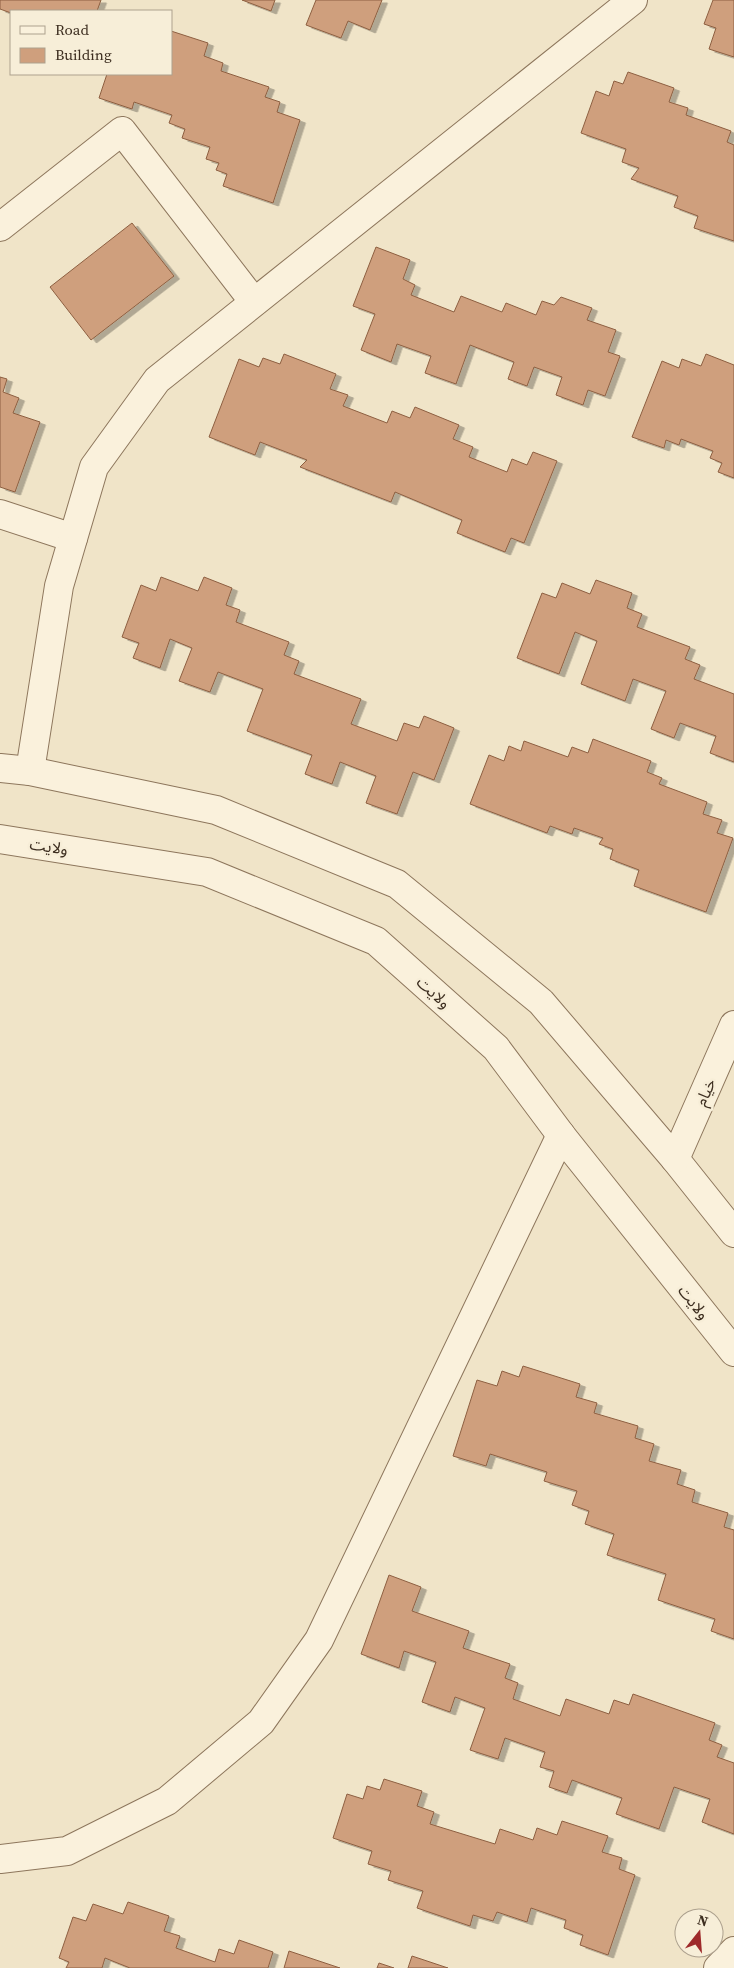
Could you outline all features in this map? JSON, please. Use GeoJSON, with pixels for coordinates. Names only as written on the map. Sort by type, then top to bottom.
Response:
{"type":"FeatureCollection","features":[{"type":"Feature","properties":{"kind":"street"},"geometry":{"type":"LineString","coordinates":[[30,771],[60,586],[94,467],[157,380],[633,0]]}},
{"type":"Feature","properties":{"kind":"street"},"geometry":{"type":"LineString","coordinates":[[0,227],[122,131],[254,302]]}},
{"type":"Feature","properties":{"kind":"street"},"geometry":{"type":"LineString","coordinates":[[0,514],[73,538]]}},
{"type":"Feature","properties":{"kind":"street"},"geometry":{"type":"LineString","coordinates":[[0,768],[30,771],[216,810],[397,884],[541,1002],[675,1159],[734,1233]]}},
{"type":"Feature","properties":{"kind":"street","name":"ولایت"},"geometry":{"type":"LineString","coordinates":[[0,838],[207,872],[376,941],[496,1048],[561,1135],[734,1352]]}},
{"type":"Feature","properties":{"kind":"street","name":"خیام"},"geometry":{"type":"LineString","coordinates":[[675,1159],[734,1025]]}},
{"type":"Feature","properties":{"kind":"street"},"geometry":{"type":"LineString","coordinates":[[0,1859],[66,1850],[167,1801],[260,1722],[318,1640],[561,1135]]}},
{"type":"Feature","properties":{"kind":"street"},"geometry":{"type":"LineString","coordinates":[[718,1968],[734,1951]]}},
{"type":"Feature","properties":{"kind":"building"},"geometry":{"type":"Polygon","coordinates":[[[0,0],[101,0],[97,10],[10,10],[10,13],[0,9],[0,0]]]}},
{"type":"Feature","properties":{"kind":"building"},"geometry":{"type":"Polygon","coordinates":[[[242,0],[275,0],[271,11],[242,0]]]}},
{"type":"Feature","properties":{"kind":"building"},"geometry":{"type":"Polygon","coordinates":[[[316,0],[382,0],[370,30],[348,21],[341,38],[306,25],[316,0]]]}},
{"type":"Feature","properties":{"kind":"building"},"geometry":{"type":"Polygon","coordinates":[[[713,0],[734,0],[734,57],[709,49],[716,28],[704,24],[713,0]]]}},
{"type":"Feature","properties":{"kind":"building"},"geometry":{"type":"Polygon","coordinates":[[[172,31],[208,43],[204,56],[223,63],[221,71],[269,87],[265,97],[280,102],[277,112],[300,120],[273,203],[223,186],[227,174],[216,170],[219,163],[206,159],[210,147],[182,138],[185,129],[169,123],[172,115],[134,102],[132,109],[99,98],[107,75],[172,75],[172,31]]]}},
{"type":"Feature","properties":{"kind":"building"},"geometry":{"type":"Polygon","coordinates":[[[628,72],[674,88],[669,102],[688,108],[686,115],[731,131],[727,142],[734,145],[734,241],[694,228],[698,216],[674,207],[678,196],[631,179],[639,168],[622,162],[626,149],[581,133],[596,91],[609,96],[614,81],[623,84],[628,72]]]}},
{"type":"Feature","properties":{"kind":"building"},"geometry":{"type":"Polygon","coordinates":[[[132,223],[174,276],[91,340],[50,287],[132,223]]]}},
{"type":"Feature","properties":{"kind":"building"},"geometry":{"type":"Polygon","coordinates":[[[376,247],[410,260],[403,279],[415,285],[411,295],[454,312],[461,296],[502,312],[506,303],[536,315],[542,301],[554,305],[561,297],[592,308],[587,320],[616,330],[608,352],[620,356],[605,396],[588,390],[583,405],[556,395],[562,377],[534,367],[527,386],[508,379],[514,362],[470,345],[456,384],[425,373],[431,356],[397,344],[391,362],[361,350],[375,314],[353,306],[376,247]]]}},
{"type":"Feature","properties":{"kind":"building"},"geometry":{"type":"Polygon","coordinates":[[[284,354],[336,374],[330,389],[348,395],[343,406],[387,423],[392,411],[410,418],[415,407],[459,425],[453,439],[473,447],[469,457],[507,472],[512,459],[527,465],[533,452],[557,461],[524,543],[511,538],[505,552],[457,533],[462,520],[395,492],[391,502],[300,467],[307,460],[260,442],[255,455],[209,437],[239,359],[259,367],[263,358],[280,364],[284,354]]]}},
{"type":"Feature","properties":{"kind":"building"},"geometry":{"type":"Polygon","coordinates":[[[706,354],[734,365],[734,478],[718,472],[722,463],[710,458],[713,451],[681,439],[679,445],[666,440],[664,448],[632,437],[662,361],[679,368],[682,359],[701,366],[706,354]]]}},
{"type":"Feature","properties":{"kind":"building"},"geometry":{"type":"Polygon","coordinates":[[[0,377],[7,379],[3,392],[19,398],[13,413],[40,422],[15,492],[0,487],[0,377]]]}},
{"type":"Feature","properties":{"kind":"building"},"geometry":{"type":"Polygon","coordinates":[[[161,577],[198,591],[204,577],[232,588],[226,605],[240,610],[236,622],[289,642],[284,655],[299,661],[294,674],[361,699],[351,724],[397,741],[404,723],[419,728],[424,716],[454,728],[434,780],[413,772],[397,814],[366,803],[376,776],[340,762],[332,784],[305,774],[312,755],[247,731],[263,689],[218,672],[210,692],[179,681],[192,648],[170,639],[160,668],[133,658],[139,643],[122,637],[141,585],[156,591],[161,577]]]}},
{"type":"Feature","properties":{"kind":"building"},"geometry":{"type":"Polygon","coordinates":[[[596,580],[632,593],[627,608],[642,614],[637,627],[690,647],[685,659],[700,665],[694,679],[734,694],[734,762],[710,753],[716,736],[680,723],[674,738],[651,729],[666,691],[633,679],[625,701],[581,684],[597,641],[575,632],[559,674],[517,658],[542,593],[556,598],[562,583],[590,594],[596,580]]]}},
{"type":"Feature","properties":{"kind":"building"},"geometry":{"type":"Polygon","coordinates":[[[593,739],[651,761],[647,772],[662,778],[659,784],[707,802],[703,814],[722,820],[717,833],[733,838],[706,912],[634,886],[639,870],[610,859],[613,849],[599,844],[603,838],[574,828],[572,834],[550,826],[547,833],[470,804],[489,755],[504,761],[509,746],[521,751],[524,741],[568,757],[572,747],[588,753],[593,739]]]}},
{"type":"Feature","properties":{"kind":"building"},"geometry":{"type":"Polygon","coordinates":[[[523,1366],[580,1384],[576,1397],[597,1403],[594,1413],[638,1426],[635,1438],[654,1444],[649,1461],[681,1470],[677,1484],[695,1490],[692,1502],[728,1513],[724,1527],[734,1530],[734,1639],[711,1631],[715,1619],[658,1600],[666,1574],[607,1555],[614,1534],[585,1524],[589,1511],[572,1505],[577,1491],[544,1481],[547,1472],[490,1454],[486,1466],[453,1456],[477,1380],[497,1386],[502,1371],[519,1377],[523,1366]]]}},
{"type":"Feature","properties":{"kind":"building"},"geometry":{"type":"Polygon","coordinates":[[[389,1575],[421,1587],[412,1611],[469,1631],[463,1648],[510,1664],[505,1678],[518,1683],[513,1699],[560,1716],[566,1699],[609,1714],[614,1700],[629,1705],[633,1694],[715,1723],[709,1740],[722,1745],[717,1757],[734,1763],[734,1834],[702,1822],[710,1799],[674,1787],[659,1829],[616,1814],[622,1798],[572,1780],[567,1793],[549,1787],[554,1771],[540,1767],[545,1752],[505,1738],[498,1759],[470,1750],[485,1708],[455,1697],[450,1712],[422,1702],[436,1662],[404,1651],[399,1668],[361,1654],[389,1575]]]}},
{"type":"Feature","properties":{"kind":"building"},"geometry":{"type":"Polygon","coordinates":[[[384,1779],[422,1791],[417,1806],[434,1812],[430,1824],[495,1844],[500,1829],[533,1840],[537,1828],[557,1835],[562,1821],[608,1836],[602,1852],[622,1858],[619,1869],[635,1875],[608,1955],[580,1945],[583,1935],[564,1928],[566,1920],[531,1908],[527,1922],[497,1912],[493,1921],[473,1915],[470,1926],[417,1908],[423,1891],[388,1880],[391,1871],[368,1864],[372,1851],[333,1838],[347,1794],[363,1799],[367,1786],[380,1790],[384,1779]]]}},
{"type":"Feature","properties":{"kind":"building"},"geometry":{"type":"Polygon","coordinates":[[[128,1902],[169,1916],[164,1931],[180,1936],[176,1948],[215,1962],[219,1949],[234,1954],[239,1940],[273,1952],[268,1968],[130,1968],[105,1958],[102,1968],[66,1968],[69,1962],[59,1958],[73,1917],[86,1921],[93,1904],[123,1914],[128,1902]]]}},
{"type":"Feature","properties":{"kind":"building"},"geometry":{"type":"Polygon","coordinates":[[[289,1951],[340,1968],[284,1968],[289,1951]]]}},
{"type":"Feature","properties":{"kind":"building"},"geometry":{"type":"Polygon","coordinates":[[[412,1956],[448,1968],[408,1968],[412,1956]]]}},
{"type":"Feature","properties":{"kind":"building"},"geometry":{"type":"Polygon","coordinates":[[[379,1963],[394,1968],[377,1968],[379,1963]]]}}]}
